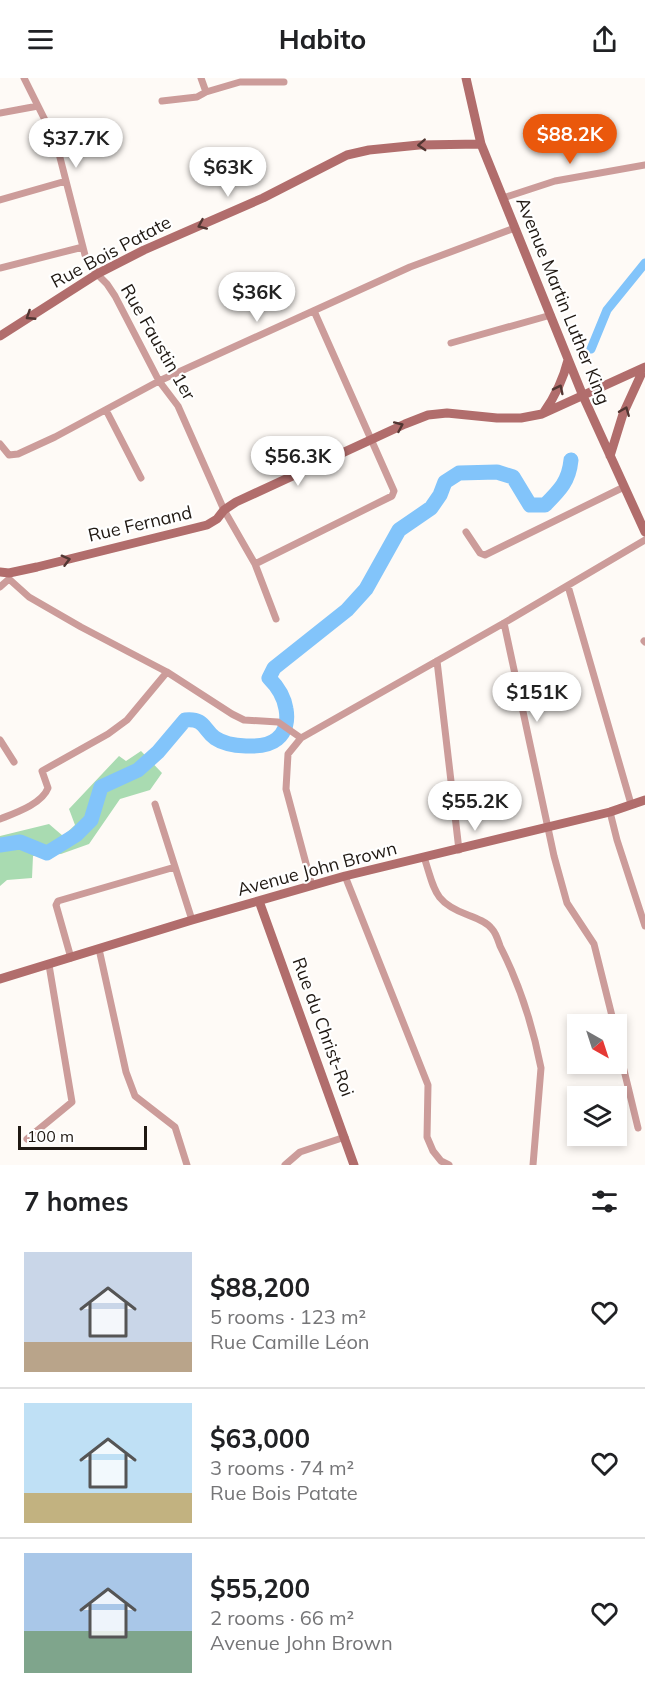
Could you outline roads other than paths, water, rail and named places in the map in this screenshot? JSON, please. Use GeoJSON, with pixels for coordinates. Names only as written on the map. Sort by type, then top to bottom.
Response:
{"type":"FeatureCollection","features":[{"type":"Feature","properties":{"kind":"street","name":"Rue Faustin 1er"},"geometry":{"type":"LineString","coordinates":[[24,78],[52,132],[83,247],[97,274],[115,296],[159,381],[178,406],[224,510],[255,564],[276,619]]}},
{"type":"Feature","properties":{"kind":"street"},"geometry":{"type":"LineString","coordinates":[[201,78],[206,92]]}},
{"type":"Feature","properties":{"kind":"street","name":"Avenue Martin Luther King"},"geometry":{"type":"LineString","coordinates":[[466,78],[481,144],[583,396],[645,532]]}},
{"type":"Feature","properties":{"kind":"street"},"geometry":{"type":"LineString","coordinates":[[162,101],[197,97],[240,82],[284,82]]}},
{"type":"Feature","properties":{"kind":"street"},"geometry":{"type":"LineString","coordinates":[[0,113],[38,106]]}},
{"type":"Feature","properties":{"kind":"street","name":"Rue Bois Patate"},"geometry":{"type":"LineString","coordinates":[[0,336],[97,274],[144,250],[263,198],[347,155],[369,150],[419,145],[481,144]]}},
{"type":"Feature","properties":{"kind":"street"},"geometry":{"type":"LineString","coordinates":[[503,198],[555,181],[645,165]]}},
{"type":"Feature","properties":{"kind":"street"},"geometry":{"type":"LineString","coordinates":[[0,200],[66,181]]}},
{"type":"Feature","properties":{"kind":"street"},"geometry":{"type":"LineString","coordinates":[[0,444],[9,455],[18,454],[159,381],[410,267],[515,228]]}},
{"type":"Feature","properties":{"kind":"street"},"geometry":{"type":"LineString","coordinates":[[0,268],[83,247]]}},
{"type":"Feature","properties":{"kind":"street"},"geometry":{"type":"LineString","coordinates":[[255,564],[392,496],[394,491],[314,311]]}},
{"type":"Feature","properties":{"kind":"street"},"geometry":{"type":"LineString","coordinates":[[451,343],[550,315]]}},
{"type":"Feature","properties":{"kind":"street"},"geometry":{"type":"LineString","coordinates":[[542,414],[555,397],[563,381],[568,360]]}},
{"type":"Feature","properties":{"kind":"street"},"geometry":{"type":"LineString","coordinates":[[610,456],[623,414],[645,367]]}},
{"type":"Feature","properties":{"kind":"street","name":"Rue Fernand"},"geometry":{"type":"LineString","coordinates":[[6,575],[197,528],[217,519],[224,510],[265,487],[428,415],[447,413],[521,418],[542,414],[645,367]]}},
{"type":"Feature","properties":{"kind":"street"},"geometry":{"type":"LineString","coordinates":[[106,410],[141,478]]}},
{"type":"Feature","properties":{"kind":"street"},"geometry":{"type":"LineString","coordinates":[[466,532],[480,553],[485,555],[624,487]]}},
{"type":"Feature","properties":{"kind":"street"},"geometry":{"type":"LineString","coordinates":[[312,886],[286,789],[288,754],[301,738],[645,540]]}},
{"type":"Feature","properties":{"kind":"street"},"geometry":{"type":"LineString","coordinates":[[0,587],[6,575],[29,597],[167,672],[244,720],[278,722],[301,738]]}},
{"type":"Feature","properties":{"kind":"street"},"geometry":{"type":"LineString","coordinates":[[568,586],[632,804]]}},
{"type":"Feature","properties":{"kind":"street"},"geometry":{"type":"LineString","coordinates":[[504,623],[546,827],[567,903],[594,944],[612,1014]]}},
{"type":"Feature","properties":{"kind":"street"},"geometry":{"type":"LineString","coordinates":[[437,661],[459,850]]}},
{"type":"Feature","properties":{"kind":"street"},"geometry":{"type":"LineString","coordinates":[[0,819],[46,794],[48,788],[42,771],[108,734],[127,720],[167,672]]}},
{"type":"Feature","properties":{"kind":"street"},"geometry":{"type":"LineString","coordinates":[[0,740],[14,762]]}},
{"type":"Feature","properties":{"kind":"street","name":"Avenue John Brown"},"geometry":{"type":"LineString","coordinates":[[0,979],[345,876],[609,812],[645,800]]}},
{"type":"Feature","properties":{"kind":"street"},"geometry":{"type":"LineString","coordinates":[[155,804],[192,920]]}},
{"type":"Feature","properties":{"kind":"street"},"geometry":{"type":"LineString","coordinates":[[609,812],[645,926]]}},
{"type":"Feature","properties":{"kind":"street"},"geometry":{"type":"LineString","coordinates":[[424,857],[435,890],[441,900],[450,908],[477,919],[492,929],[511,966],[541,1068],[533,1165]]}},
{"type":"Feature","properties":{"kind":"street"},"geometry":{"type":"LineString","coordinates":[[71,958],[56,905],[58,901],[175,867]]}},
{"type":"Feature","properties":{"kind":"street"},"geometry":{"type":"LineString","coordinates":[[345,876],[428,1085],[427,1137],[433,1151],[441,1161],[449,1165]]}},
{"type":"Feature","properties":{"kind":"street","name":"Rue du Christ-Roi"},"geometry":{"type":"LineString","coordinates":[[259,901],[354,1165]]}},
{"type":"Feature","properties":{"kind":"street"},"geometry":{"type":"LineString","coordinates":[[99,949],[126,1072],[135,1096],[175,1127],[187,1165]]}},
{"type":"Feature","properties":{"kind":"street"},"geometry":{"type":"LineString","coordinates":[[27,1139],[72,1102],[49,965]]}},
{"type":"Feature","properties":{"kind":"street"},"geometry":{"type":"LineString","coordinates":[[625,1074],[638,1128]]}},
{"type":"Feature","properties":{"kind":"street"},"geometry":{"type":"LineString","coordinates":[[285,1165],[300,1152],[345,1137]]}},
{"type":"Feature","properties":{"kind":"waterway"},"geometry":{"type":"LineString","coordinates":[[591,349],[607,310],[645,263]]}},
{"type":"Feature","properties":{"kind":"waterway"},"geometry":{"type":"LineString","coordinates":[[0,845],[20,842],[47,853],[76,835],[91,820],[101,787],[138,770],[158,752],[185,720],[200,722],[211,735],[228,744],[255,746],[277,739],[284,729],[287,713],[278,688],[269,678],[274,668],[347,610],[366,589],[399,530],[431,508],[445,482],[459,473],[497,472],[513,477],[530,505],[545,505],[563,485],[571,460]]}}]}
